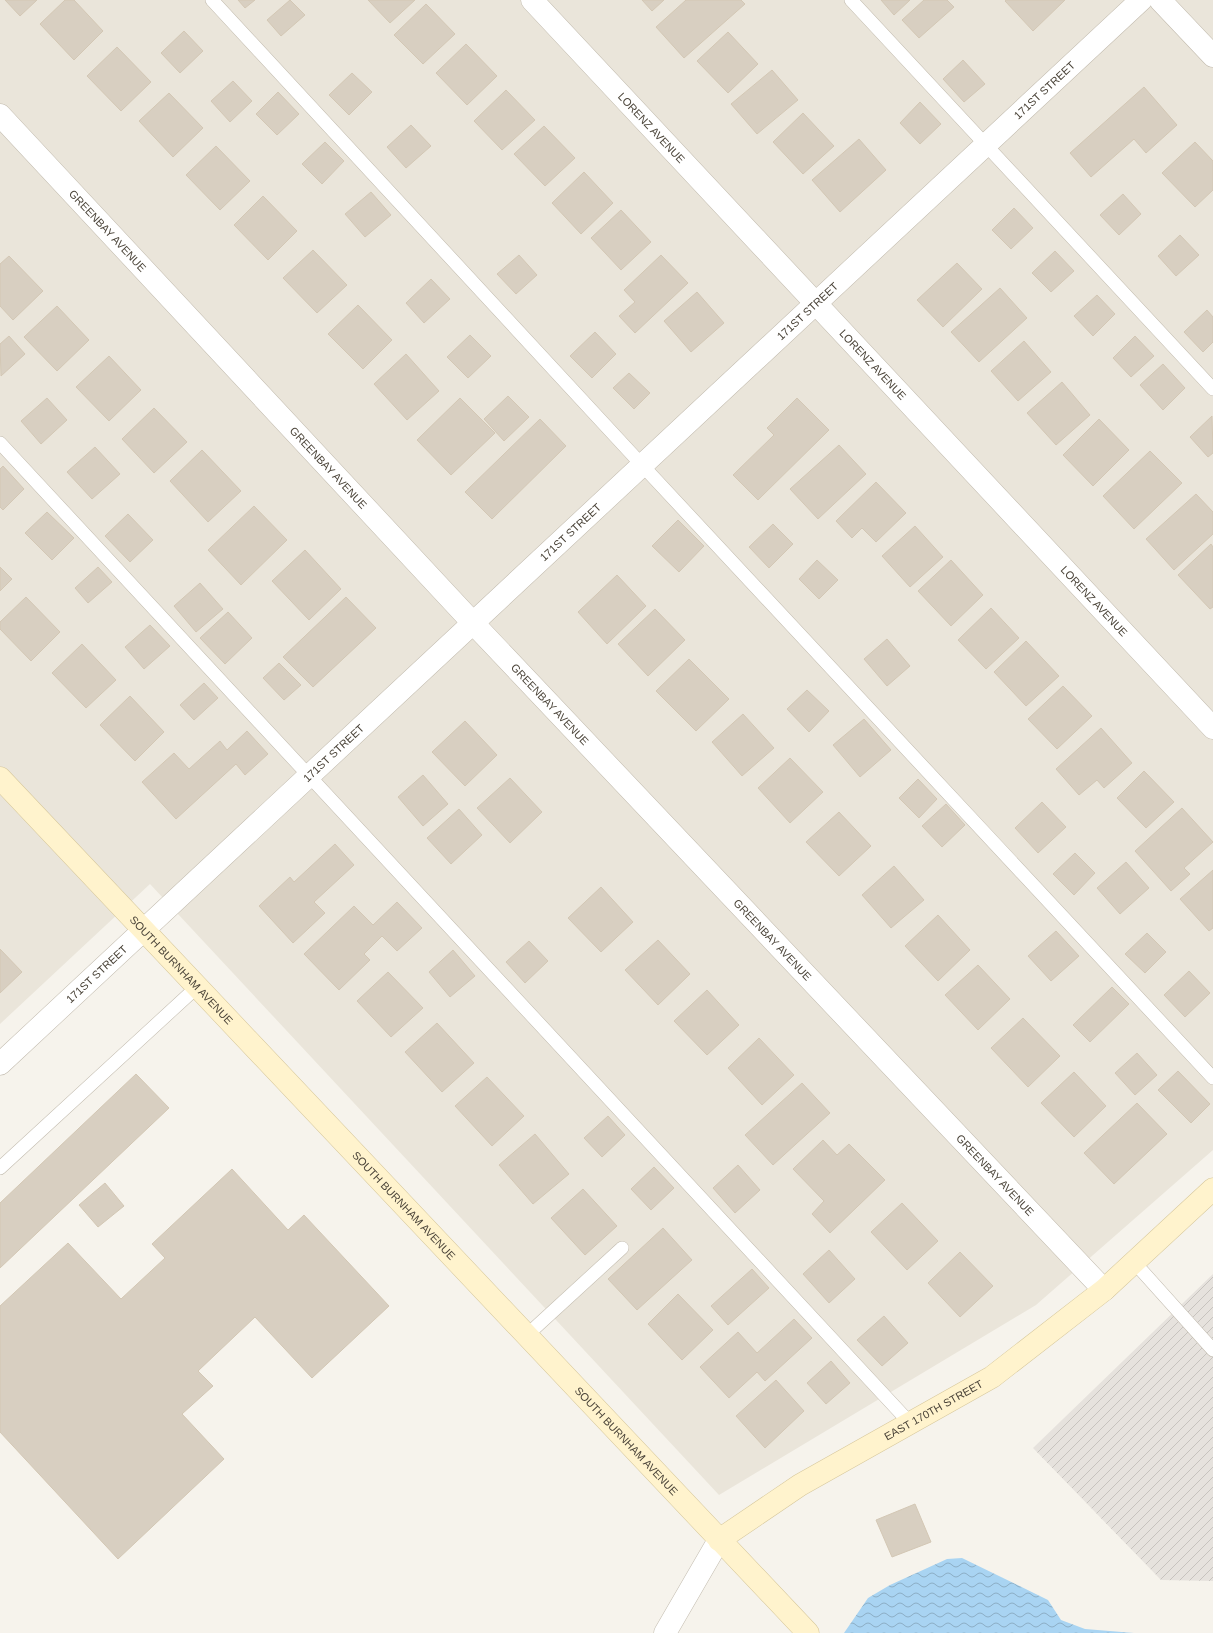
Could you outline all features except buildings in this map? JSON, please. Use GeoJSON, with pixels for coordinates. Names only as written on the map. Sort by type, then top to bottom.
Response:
{"type":"FeatureCollection","features":[{"type":"Feature","properties":{"kind":"main road","name":"SOUTH BURNHAM AVENUE"},"geometry":{"type":"LineString","coordinates":[[0,778],[808,1633]]}},
{"type":"Feature","properties":{"kind":"main road","name":"EAST 170TH STREET"},"geometry":{"type":"LineString","coordinates":[[719,1540],[800,1485],[992,1377],[1104,1290],[1213,1188]]}},
{"type":"Feature","properties":{"kind":"street","name":"LORENZ AVENUE"},"geometry":{"type":"LineString","coordinates":[[532,0],[1213,728]]}},
{"type":"Feature","properties":{"kind":"street","name":"171ST STREET"},"geometry":{"type":"LineString","coordinates":[[0,1064],[1141,0]]}},
{"type":"Feature","properties":{"kind":"street"},"geometry":{"type":"LineString","coordinates":[[1160,0],[1213,56]]}},
{"type":"Feature","properties":{"kind":"street","name":"GREENBAY AVENUE"},"geometry":{"type":"LineString","coordinates":[[0,115],[473,623],[1104,1290]]}},
{"type":"Feature","properties":{"kind":"street","name":"EAST 170TH STREET"},"geometry":{"type":"LineString","coordinates":[[665,1633],[719,1540]]}},
{"type":"Feature","properties":{"kind":"lane"},"geometry":{"type":"LineString","coordinates":[[212,0],[642,465],[1213,1078]]}},
{"type":"Feature","properties":{"kind":"lane"},"geometry":{"type":"LineString","coordinates":[[851,0],[1213,389]]}},
{"type":"Feature","properties":{"kind":"lane"},"geometry":{"type":"LineString","coordinates":[[0,443],[910,1423]]}},
{"type":"Feature","properties":{"kind":"lane"},"geometry":{"type":"LineString","coordinates":[[0,1168],[197,987]]}},
{"type":"Feature","properties":{"kind":"lane"},"geometry":{"type":"LineString","coordinates":[[526,1336],[622,1248]]}},
{"type":"Feature","properties":{"kind":"lane"},"geometry":{"type":"LineString","coordinates":[[1134,1262],[1213,1350]]}},
{"type":"Feature","properties":{"kind":"shaded area"},"geometry":{"type":"Polygon","coordinates":[[[0,0],[1213,0],[1213,1150],[1036,1305],[719,1495],[150,884],[0,1024],[0,0]]]}},
{"type":"Feature","properties":{"kind":"shaded area"},"geometry":{"type":"Polygon","coordinates":[[[1213,1274],[1213,1581],[1161,1580],[1033,1448],[1213,1274]]]}},
{"type":"Feature","properties":{"kind":"water"},"geometry":{"type":"Polygon","coordinates":[[[962,1558],[1048,1600],[1061,1620],[1085,1629],[1134,1633],[844,1633],[868,1598],[890,1585],[947,1559],[962,1558]]]}}]}
